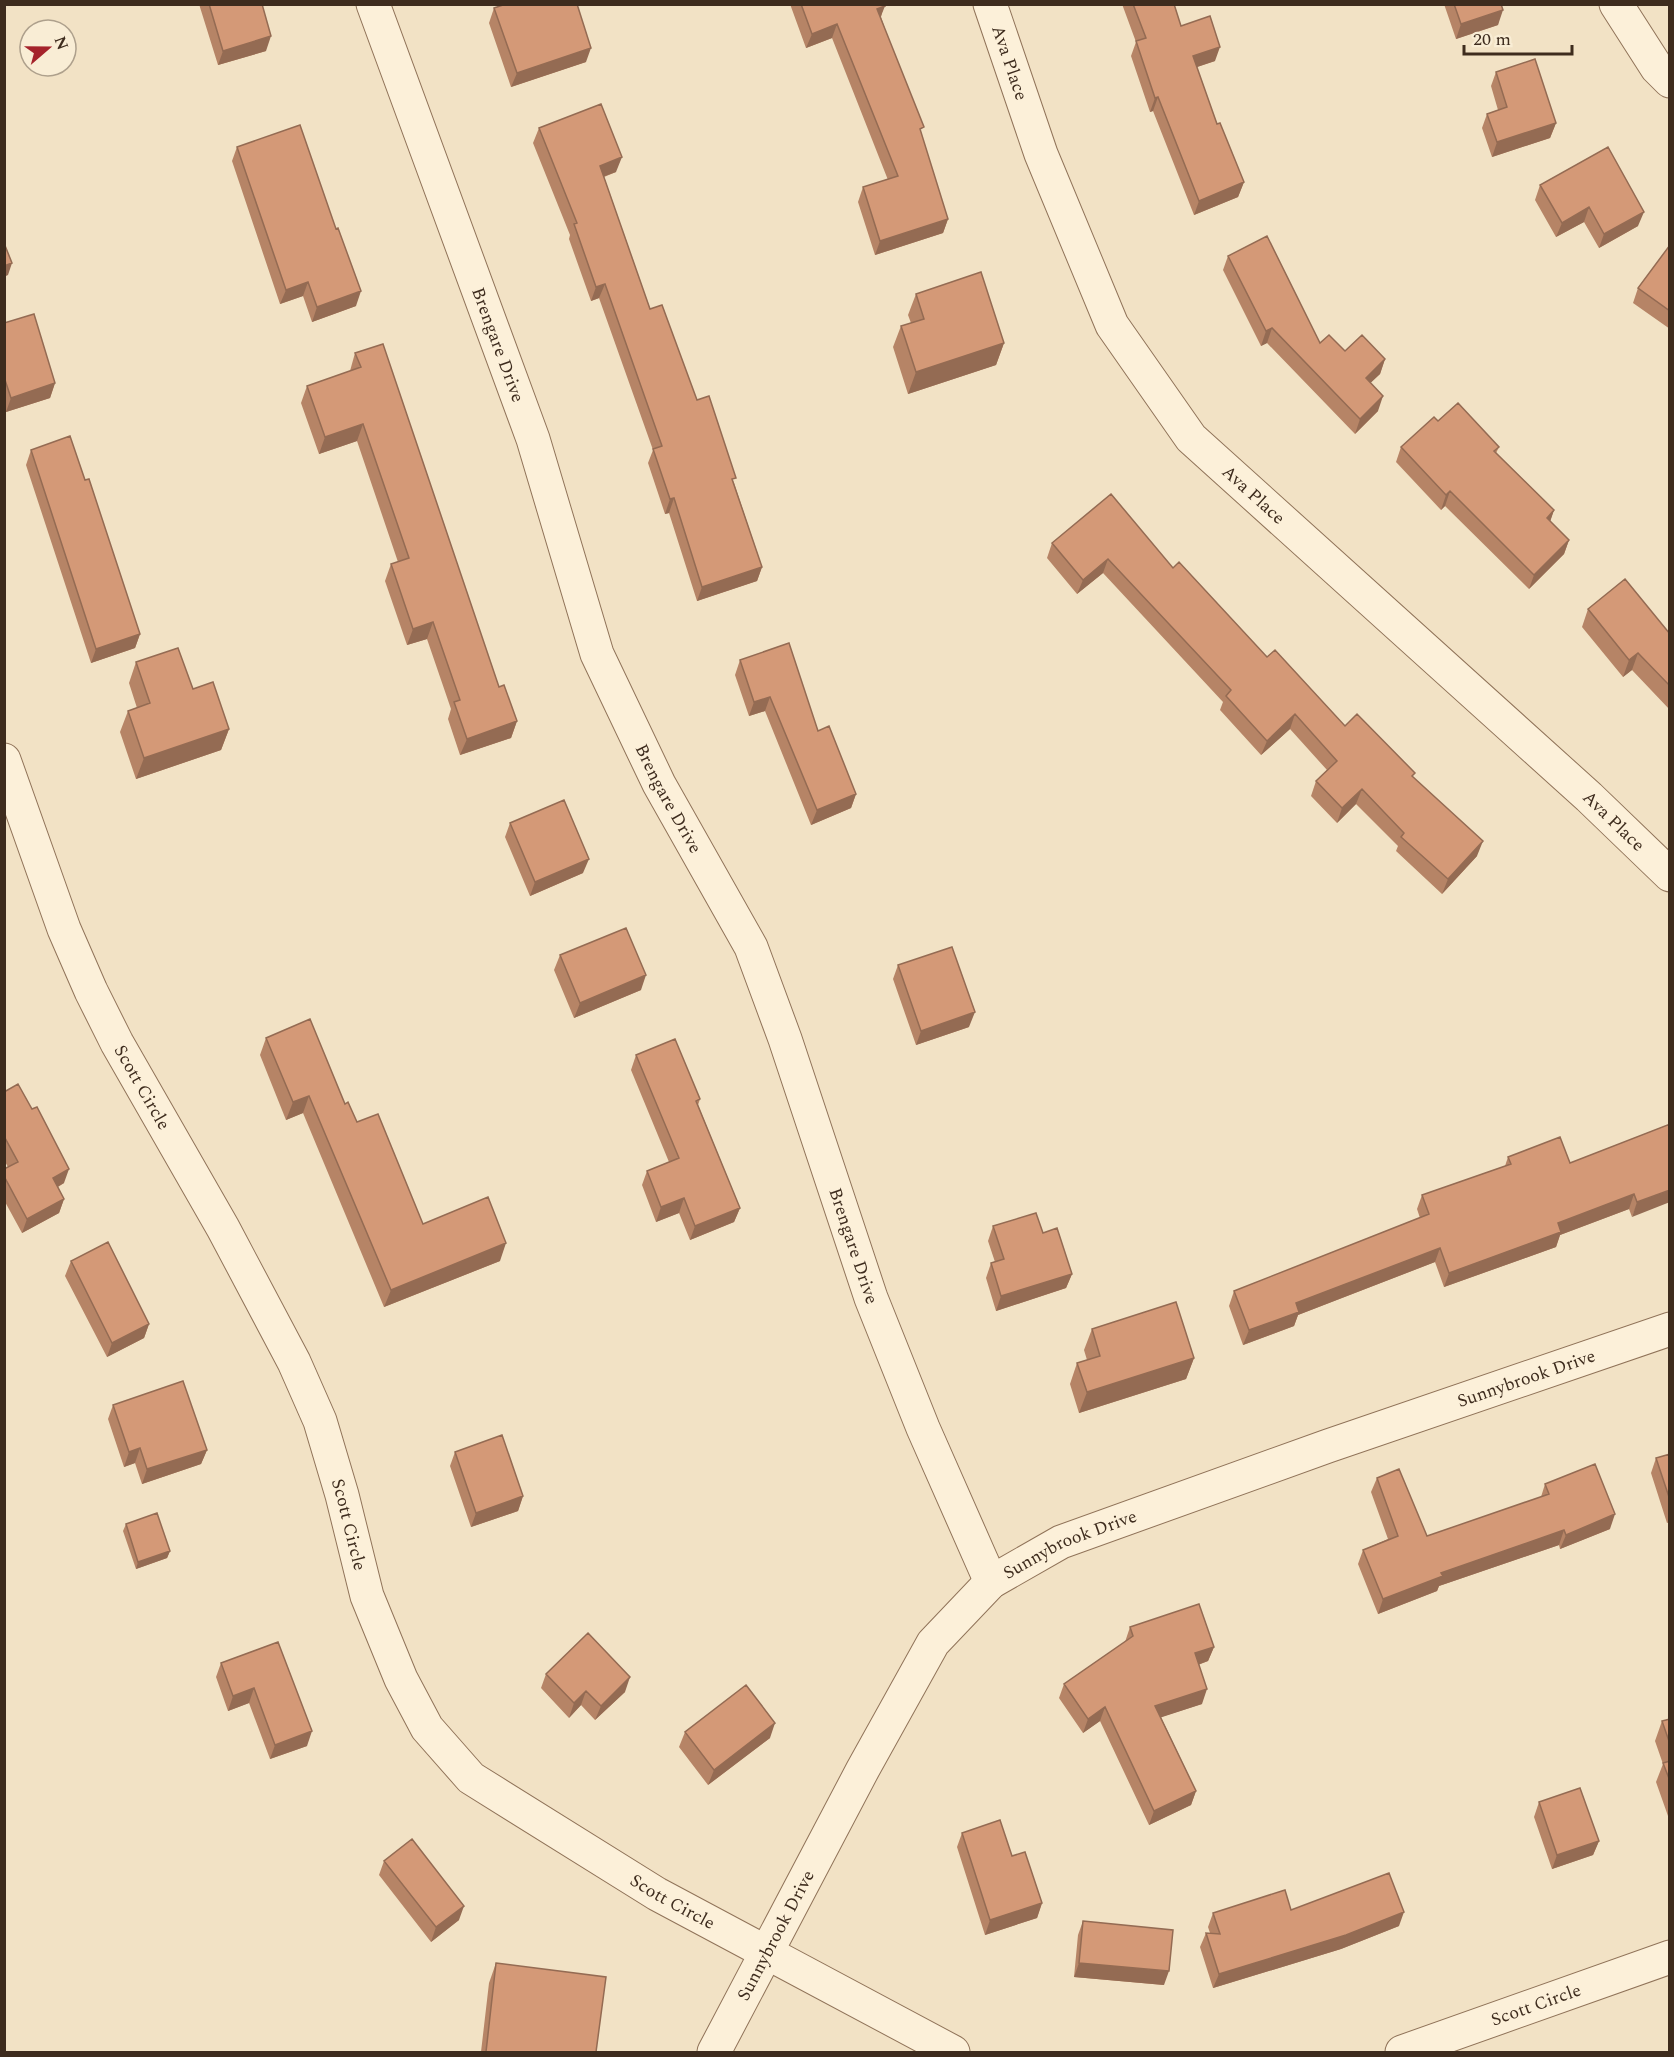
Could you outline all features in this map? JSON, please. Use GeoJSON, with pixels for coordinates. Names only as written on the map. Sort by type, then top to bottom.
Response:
{"type":"FeatureCollection","features":[{"type":"Feature","properties":{"kind":"street","name":"Brengare Drive"},"geometry":{"type":"LineString","coordinates":[[373,4],[533,439],[597,654],[659,784],[751,947],[793,1060],[872,1298],[923,1428],[991,1582]]}},
{"type":"Feature","properties":{"kind":"street","name":"Ava Place"},"geometry":{"type":"LineString","coordinates":[[990,4],[1041,154],[1112,325],[1191,438],[1589,796],[1670,875]]}},
{"type":"Feature","properties":{"kind":"street"},"geometry":{"type":"LineString","coordinates":[[1617,4],[1651,59],[1670,81]]}},
{"type":"Feature","properties":{"kind":"street","name":"Scott Circle"},"geometry":{"type":"LineString","coordinates":[[4,760],[64,929],[91,991],[117,1043],[223,1228],[294,1362],[320,1421],[342,1495],[367,1596],[401,1679],[427,1728],[471,1778],[657,1894],[953,2052]]}},
{"type":"Feature","properties":{"kind":"street","name":"Sunnybrook Drive"},"geometry":{"type":"LineString","coordinates":[[714,2052],[933,1643],[991,1582],[1060,1542],[1339,1442],[1670,1329]]}},
{"type":"Feature","properties":{"kind":"street","name":"Scott Circle"},"geometry":{"type":"LineString","coordinates":[[1402,2052],[1670,1957]]}},
{"type":"Feature","properties":{"kind":"building"},"geometry":{"type":"Polygon","coordinates":[[[209,4],[262,4],[271,36],[223,51],[209,4]]]}},
{"type":"Feature","properties":{"kind":"building"},"geometry":{"type":"Polygon","coordinates":[[[506,4],[577,4],[591,48],[517,73],[494,8],[506,4]]]}},
{"type":"Feature","properties":{"kind":"building"},"geometry":{"type":"Polygon","coordinates":[[[801,4],[884,4],[885,6],[877,9],[924,127],[920,129],[948,219],[880,241],[863,187],[898,176],[837,24],[812,34],[801,4]]]}},
{"type":"Feature","properties":{"kind":"building"},"geometry":{"type":"Polygon","coordinates":[[[1133,4],[1174,4],[1181,26],[1210,16],[1220,47],[1193,56],[1217,124],[1220,123],[1244,182],[1199,201],[1158,97],[1155,98],[1136,41],[1146,38],[1133,4]]]}},
{"type":"Feature","properties":{"kind":"building"},"geometry":{"type":"Polygon","coordinates":[[[1454,4],[1501,4],[1503,10],[1461,24],[1454,4]]]}},
{"type":"Feature","properties":{"kind":"building"},"geometry":{"type":"Polygon","coordinates":[[[1535,59],[1556,123],[1497,142],[1487,114],[1507,107],[1496,72],[1535,59]]]}},
{"type":"Feature","properties":{"kind":"building"},"geometry":{"type":"Polygon","coordinates":[[[601,104],[622,157],[600,166],[650,309],[662,305],[697,400],[709,396],[736,478],[732,479],[762,567],[702,587],[674,498],[670,499],[653,449],[662,446],[605,284],[596,287],[574,224],[577,223],[539,128],[601,104]]]}},
{"type":"Feature","properties":{"kind":"building"},"geometry":{"type":"Polygon","coordinates":[[[300,125],[336,229],[338,228],[361,291],[317,307],[308,282],[286,290],[237,147],[300,125]]]}},
{"type":"Feature","properties":{"kind":"building"},"geometry":{"type":"Polygon","coordinates":[[[1608,147],[1644,212],[1604,234],[1589,207],[1562,223],[1540,185],[1608,147]]]}},
{"type":"Feature","properties":{"kind":"building"},"geometry":{"type":"Polygon","coordinates":[[[1267,236],[1320,343],[1329,335],[1345,351],[1362,335],[1385,359],[1366,378],[1383,396],[1360,419],[1272,328],[1266,331],[1228,256],[1267,236]]]}},
{"type":"Feature","properties":{"kind":"building"},"geometry":{"type":"Polygon","coordinates":[[[4,243],[12,263],[4,266],[4,243]]]}},
{"type":"Feature","properties":{"kind":"building"},"geometry":{"type":"Polygon","coordinates":[[[1670,245],[1670,311],[1638,288],[1670,245]]]}},
{"type":"Feature","properties":{"kind":"building"},"geometry":{"type":"Polygon","coordinates":[[[981,272],[1004,343],[916,372],[901,326],[924,319],[916,294],[981,272]]]}},
{"type":"Feature","properties":{"kind":"building"},"geometry":{"type":"Polygon","coordinates":[[[34,314],[55,383],[11,398],[4,377],[4,323],[34,314]]]}},
{"type":"Feature","properties":{"kind":"building"},"geometry":{"type":"Polygon","coordinates":[[[383,344],[499,687],[504,685],[517,721],[467,739],[454,702],[460,700],[433,622],[413,629],[391,564],[409,558],[363,424],[325,437],[307,386],[361,367],[355,353],[383,344]]]}},
{"type":"Feature","properties":{"kind":"building"},"geometry":{"type":"Polygon","coordinates":[[[1458,403],[1499,447],[1494,451],[1554,510],[1547,518],[1569,540],[1534,575],[1450,491],[1446,495],[1401,447],[1434,417],[1438,421],[1458,403]]]}},
{"type":"Feature","properties":{"kind":"building"},"geometry":{"type":"Polygon","coordinates":[[[70,436],[85,480],[89,479],[140,634],[96,649],[31,450],[70,436]]]}},
{"type":"Feature","properties":{"kind":"building"},"geometry":{"type":"Polygon","coordinates":[[[1111,494],[1173,568],[1179,562],[1267,657],[1275,650],[1345,726],[1357,714],[1415,773],[1412,776],[1483,841],[1448,879],[1401,837],[1404,833],[1362,789],[1342,808],[1316,781],[1337,761],[1295,714],[1267,741],[1226,696],[1231,690],[1108,559],[1083,580],[1052,543],[1111,494]]]}},
{"type":"Feature","properties":{"kind":"building"},"geometry":{"type":"Polygon","coordinates":[[[1625,579],[1670,634],[1670,686],[1638,653],[1629,660],[1588,609],[1625,579]]]}},
{"type":"Feature","properties":{"kind":"building"},"geometry":{"type":"Polygon","coordinates":[[[789,643],[818,731],[829,726],[856,794],[817,810],[770,697],[754,702],[740,660],[789,643]]]}},
{"type":"Feature","properties":{"kind":"building"},"geometry":{"type":"Polygon","coordinates":[[[178,648],[193,689],[213,682],[229,729],[144,758],[128,711],[150,703],[136,662],[178,648]]]}},
{"type":"Feature","properties":{"kind":"building"},"geometry":{"type":"Polygon","coordinates":[[[564,800],[589,859],[535,882],[510,823],[564,800]]]}},
{"type":"Feature","properties":{"kind":"building"},"geometry":{"type":"Polygon","coordinates":[[[626,928],[646,975],[580,1003],[560,955],[626,928]]]}},
{"type":"Feature","properties":{"kind":"building"},"geometry":{"type":"Polygon","coordinates":[[[952,947],[975,1012],[921,1031],[898,965],[952,947]]]}},
{"type":"Feature","properties":{"kind":"building"},"geometry":{"type":"Polygon","coordinates":[[[310,1019],[345,1104],[348,1102],[357,1122],[378,1114],[423,1224],[488,1197],[506,1243],[391,1290],[309,1096],[293,1102],[266,1038],[310,1019]]]}},
{"type":"Feature","properties":{"kind":"building"},"geometry":{"type":"Polygon","coordinates":[[[675,1039],[700,1099],[696,1101],[740,1208],[695,1226],[684,1198],[661,1207],[647,1171],[679,1158],[636,1055],[675,1039]]]}},
{"type":"Feature","properties":{"kind":"building"},"geometry":{"type":"Polygon","coordinates":[[[18,1084],[32,1109],[37,1107],[69,1169],[53,1178],[64,1199],[27,1219],[4,1176],[4,1169],[18,1162],[4,1136],[4,1092],[18,1084]]]}},
{"type":"Feature","properties":{"kind":"building"},"geometry":{"type":"Polygon","coordinates":[[[1670,1124],[1670,1190],[1637,1202],[1634,1194],[1558,1223],[1561,1232],[1449,1273],[1440,1248],[1296,1303],[1299,1312],[1249,1330],[1234,1291],[1429,1214],[1422,1195],[1511,1164],[1508,1157],[1560,1137],[1570,1163],[1670,1124]]]}},
{"type":"Feature","properties":{"kind":"building"},"geometry":{"type":"Polygon","coordinates":[[[1036,1213],[1043,1233],[1057,1228],[1072,1274],[1001,1296],[991,1263],[1004,1259],[993,1226],[1036,1213]]]}},
{"type":"Feature","properties":{"kind":"building"},"geometry":{"type":"Polygon","coordinates":[[[108,1242],[149,1324],[112,1343],[71,1261],[108,1242]]]}},
{"type":"Feature","properties":{"kind":"building"},"geometry":{"type":"Polygon","coordinates":[[[1176,1302],[1194,1358],[1087,1392],[1077,1363],[1100,1356],[1092,1329],[1176,1302]]]}},
{"type":"Feature","properties":{"kind":"building"},"geometry":{"type":"Polygon","coordinates":[[[183,1381],[207,1450],[147,1469],[140,1448],[129,1452],[113,1405],[183,1381]]]}},
{"type":"Feature","properties":{"kind":"building"},"geometry":{"type":"Polygon","coordinates":[[[502,1435],[523,1496],[476,1513],[455,1452],[502,1435]]]}},
{"type":"Feature","properties":{"kind":"building"},"geometry":{"type":"Polygon","coordinates":[[[1670,1454],[1670,1500],[1656,1458],[1670,1454]]]}},
{"type":"Feature","properties":{"kind":"building"},"geometry":{"type":"Polygon","coordinates":[[[1595,1464],[1615,1514],[1566,1535],[1564,1530],[1441,1573],[1443,1576],[1383,1599],[1363,1550],[1398,1536],[1377,1478],[1399,1469],[1427,1536],[1549,1494],[1545,1484],[1595,1464]]]}},
{"type":"Feature","properties":{"kind":"building"},"geometry":{"type":"Polygon","coordinates":[[[157,1513],[170,1551],[138,1562],[126,1524],[157,1513]]]}},
{"type":"Feature","properties":{"kind":"building"},"geometry":{"type":"Polygon","coordinates":[[[1199,1604],[1214,1647],[1195,1653],[1207,1689],[1155,1706],[1196,1791],[1154,1811],[1105,1707],[1088,1719],[1064,1684],[1133,1636],[1130,1627],[1199,1604]]]}},
{"type":"Feature","properties":{"kind":"building"},"geometry":{"type":"Polygon","coordinates":[[[588,1633],[630,1677],[601,1706],[586,1691],[574,1703],[546,1674],[588,1633]]]}},
{"type":"Feature","properties":{"kind":"building"},"geometry":{"type":"Polygon","coordinates":[[[278,1642],[312,1731],[275,1745],[254,1688],[233,1696],[221,1663],[278,1642]]]}},
{"type":"Feature","properties":{"kind":"building"},"geometry":{"type":"Polygon","coordinates":[[[746,1685],[775,1723],[714,1770],[685,1732],[746,1685]]]}},
{"type":"Feature","properties":{"kind":"building"},"geometry":{"type":"Polygon","coordinates":[[[1670,1719],[1670,1744],[1662,1721],[1670,1719]]]}},
{"type":"Feature","properties":{"kind":"building"},"geometry":{"type":"Polygon","coordinates":[[[1670,1761],[1670,1781],[1663,1763],[1670,1761]]]}},
{"type":"Feature","properties":{"kind":"building"},"geometry":{"type":"Polygon","coordinates":[[[1580,1788],[1599,1841],[1557,1855],[1539,1802],[1580,1788]]]}},
{"type":"Feature","properties":{"kind":"building"},"geometry":{"type":"Polygon","coordinates":[[[1000,1820],[1012,1856],[1025,1852],[1042,1903],[990,1920],[962,1833],[1000,1820]]]}},
{"type":"Feature","properties":{"kind":"building"},"geometry":{"type":"Polygon","coordinates":[[[412,1839],[464,1906],[436,1927],[384,1861],[412,1839]]]}},
{"type":"Feature","properties":{"kind":"building"},"geometry":{"type":"Polygon","coordinates":[[[1389,1873],[1404,1912],[1346,1935],[1219,1974],[1206,1933],[1220,1934],[1213,1913],[1285,1890],[1291,1910],[1389,1873]]]}},
{"type":"Feature","properties":{"kind":"building"},"geometry":{"type":"Polygon","coordinates":[[[1083,1921],[1173,1930],[1169,1971],[1079,1963],[1083,1921]]]}},
{"type":"Feature","properties":{"kind":"building"},"geometry":{"type":"Polygon","coordinates":[[[496,1963],[606,1977],[596,2052],[486,2052],[496,1963]]]}}]}
